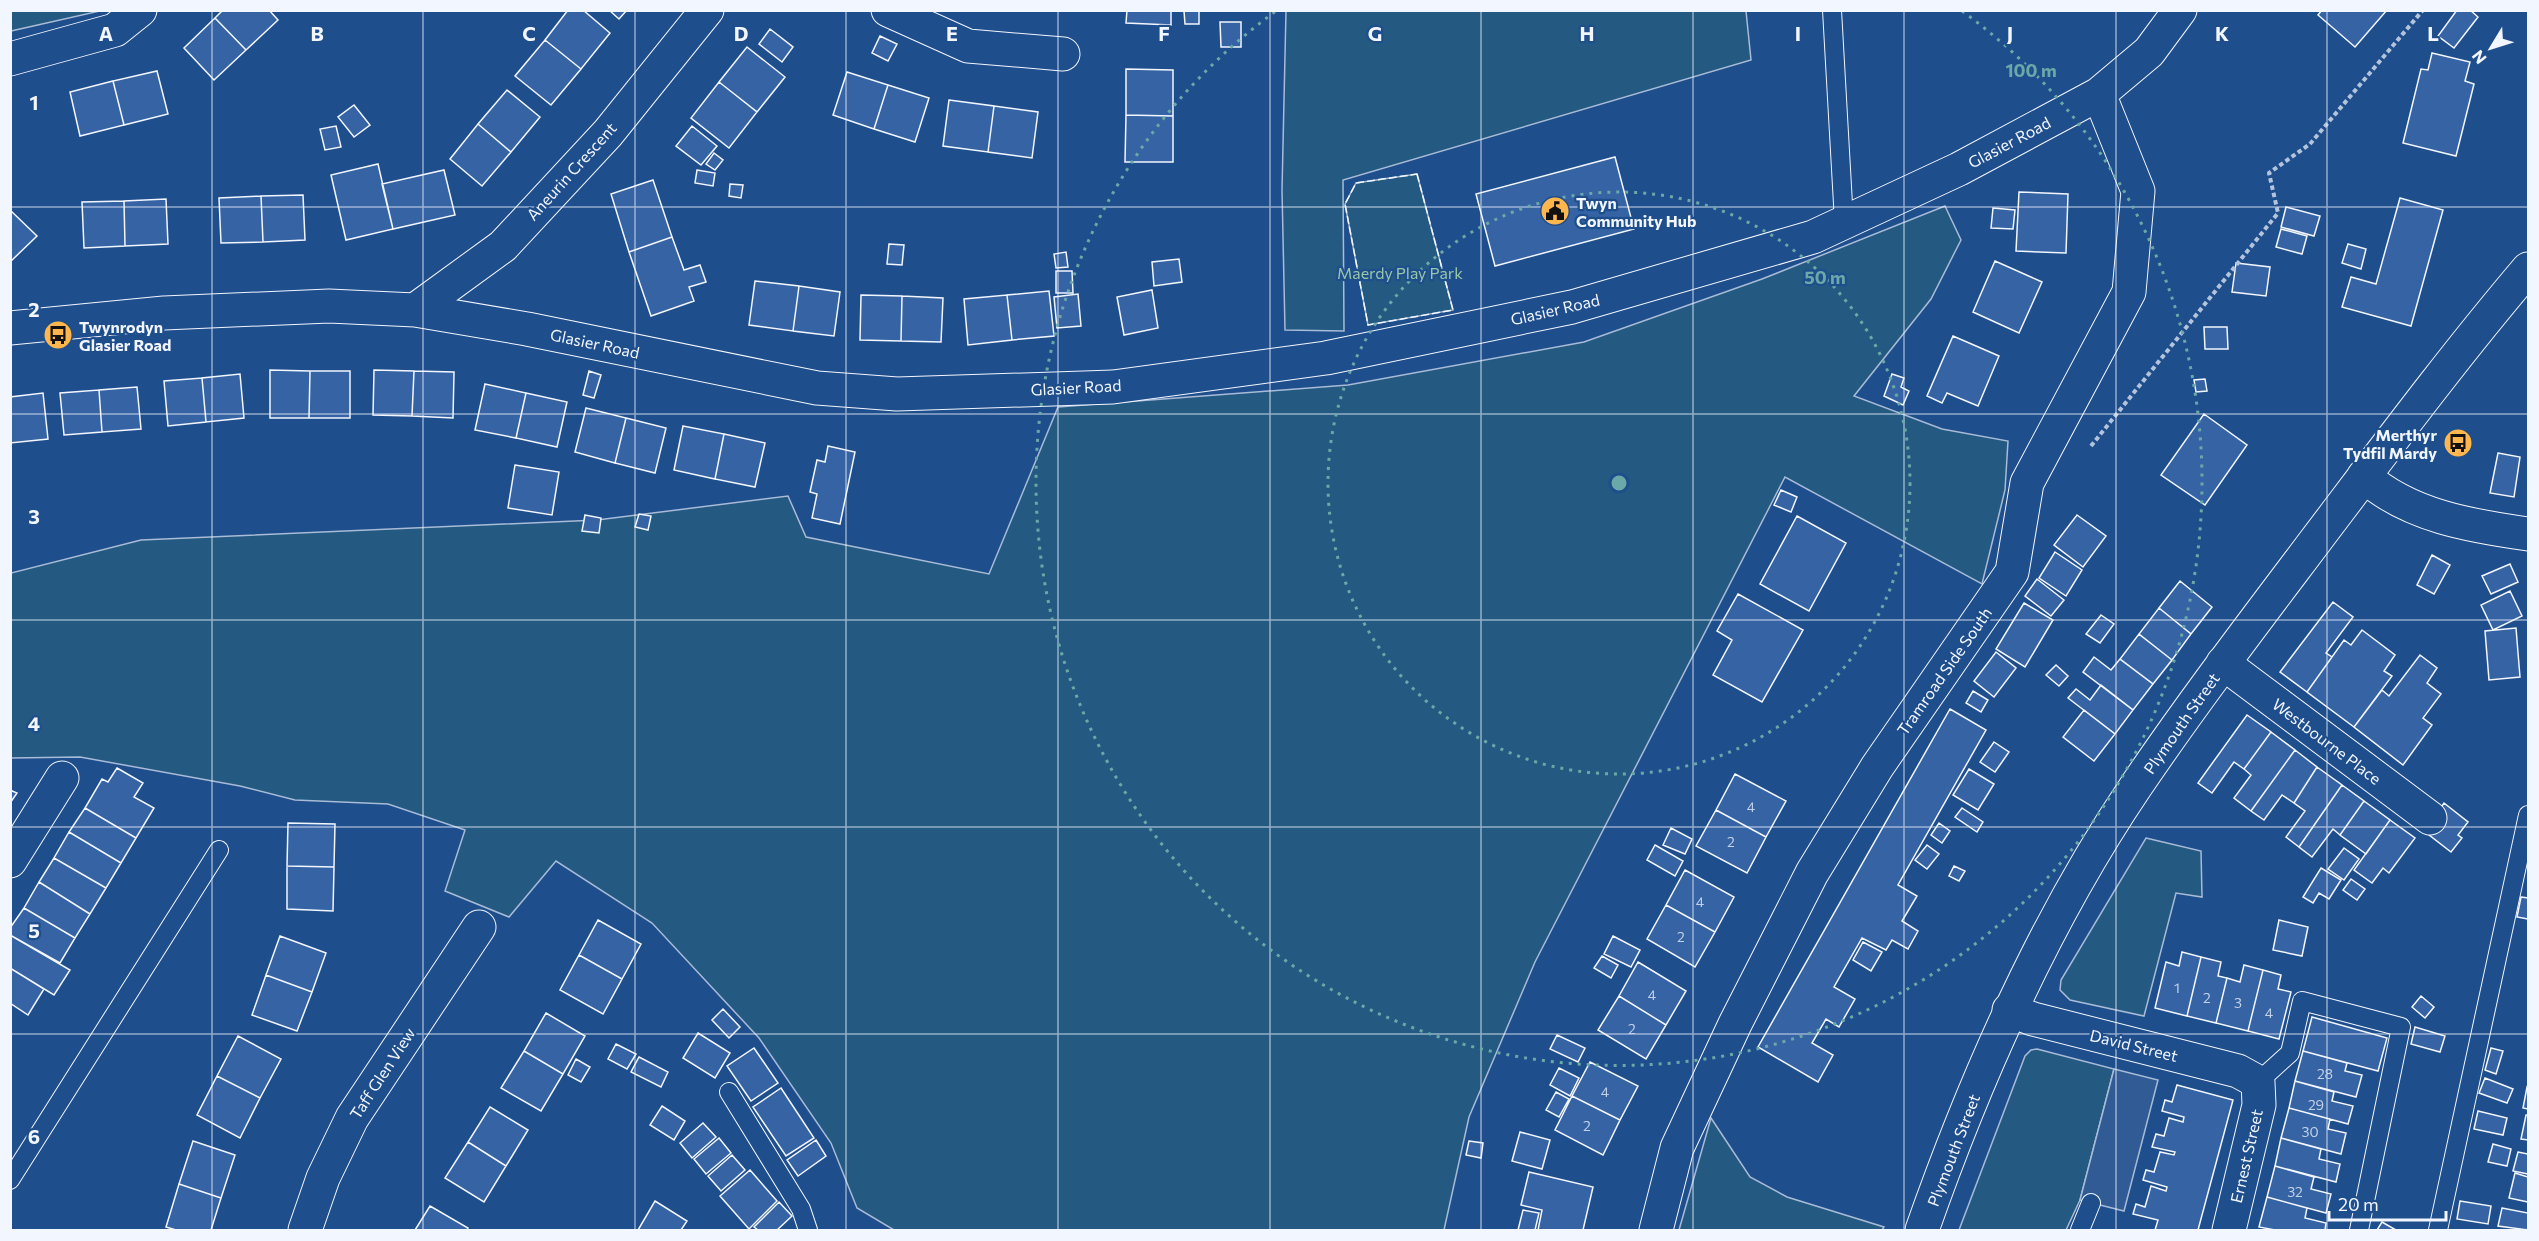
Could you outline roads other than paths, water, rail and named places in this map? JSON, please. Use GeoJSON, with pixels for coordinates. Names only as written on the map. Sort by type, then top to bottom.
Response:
{"type":"FeatureCollection","features":[{"type":"Feature","properties":{"kind":"street"},"geometry":{"type":"LineString","coordinates":[[10,59],[115,30],[140,10]]}},
{"type":"Feature","properties":{"kind":"street","name":"Aneurin Crescent"},"geometry":{"type":"LineString","coordinates":[[415,310],[503,246],[608,133],[707,10]]}},
{"type":"Feature","properties":{"kind":"street"},"geometry":{"type":"LineString","coordinates":[[888,10],[968,46],[1063,54]]}},
{"type":"Feature","properties":{"kind":"street","name":"Glasier Road"},"geometry":{"type":"LineString","coordinates":[[10,328],[164,313],[329,306],[415,310],[527,329],[817,388],[897,394],[1113,387],[1326,358],[1572,307],[1813,237],[1959,169],[2099,94],[2149,52],[2180,10]]}},
{"type":"Feature","properties":{"kind":"street","name":"Tramroad Side South"},"geometry":{"type":"LineString","coordinates":[[1656,1230],[1677,1148],[1745,1004],[1812,873],[1877,767],[2012,572],[2027,483],[2129,292],[2138,191],[2099,94]]}},
{"type":"Feature","properties":{"kind":"street","name":"Plymouth Street"},"geometry":{"type":"LineString","coordinates":[[1922,1230],[1944,1168],[2009,1010],[2058,918],[2135,788],[2223,663],[2364,477],[2529,269]]}},
{"type":"Feature","properties":{"kind":"street"},"geometry":{"type":"LineString","coordinates":[[2364,477],[2387,495],[2423,512],[2492,529],[2529,534]]}},
{"type":"Feature","properties":{"kind":"street","name":"Westbourne Place"},"geometry":{"type":"LineString","coordinates":[[2223,663],[2430,818]]}},
{"type":"Feature","properties":{"kind":"street"},"geometry":{"type":"LineString","coordinates":[[10,861],[62,778]]}},
{"type":"Feature","properties":{"kind":"street","name":"Taff Glen View"},"geometry":{"type":"LineString","coordinates":[[305,1230],[323,1178],[352,1118],[479,927]]}},
{"type":"Feature","properties":{"kind":"street","name":"David Street"},"geometry":{"type":"LineString","coordinates":[[2009,1010],[2032,1018],[2238,1071],[2258,1082]]}},
{"type":"Feature","properties":{"kind":"street","name":"Ernest Street"},"geometry":{"type":"LineString","coordinates":[[2229,1230],[2259,1106],[2258,1082]]}},
{"type":"Feature","properties":{"kind":"lane"},"geometry":{"type":"LineString","coordinates":[[1832,10],[1844,222]]}},
{"type":"Feature","properties":{"kind":"lane"},"geometry":{"type":"LineString","coordinates":[[2438,1230],[2491,999],[2529,815]]}},
{"type":"Feature","properties":{"kind":"lane"},"geometry":{"type":"LineString","coordinates":[[10,1180],[219,850]]}},
{"type":"Feature","properties":{"kind":"lane"},"geometry":{"type":"LineString","coordinates":[[2258,1082],[2290,1053],[2302,1001],[2401,1027],[2359,1230]]}},
{"type":"Feature","properties":{"kind":"lane"},"geometry":{"type":"LineString","coordinates":[[729,1092],[801,1209],[808,1230]]}},
{"type":"Feature","properties":{"kind":"lane"},"geometry":{"type":"LineString","coordinates":[[2080,1230],[2091,1203]]}},
{"type":"Feature","properties":{"kind":"place","name":"Twyn Community Hub"},"geometry":{"type":"Point","coordinates":[1555,211]}},
{"type":"Feature","properties":{"kind":"place","name":"Twynrodyn Glasier Road"},"geometry":{"type":"Point","coordinates":[58,335]}},
{"type":"Feature","properties":{"kind":"place","name":"Merthyr Tydfil Mardy"},"geometry":{"type":"Point","coordinates":[2458,443]}},
{"type":"Feature","properties":{"kind":"park label","name":"Maerdy Play Park"},"geometry":{"type":"Point","coordinates":[1400,272]}}]}
